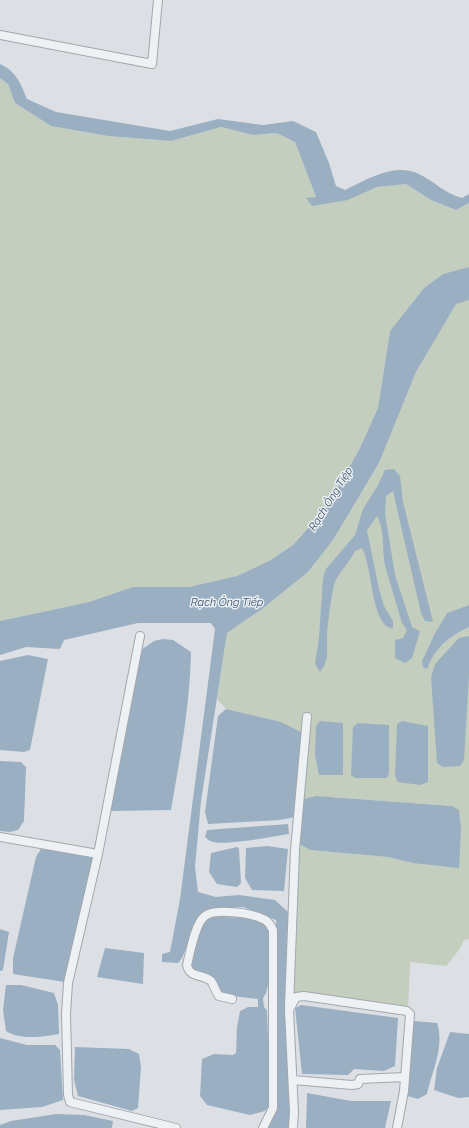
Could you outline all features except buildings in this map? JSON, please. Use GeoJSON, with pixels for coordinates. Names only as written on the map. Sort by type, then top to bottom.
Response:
{"type":"FeatureCollection","features":[{"type":"Feature","properties":{"kind":"street"},"geometry":{"type":"LineString","coordinates":[[0,35],[152,64],[158,0]]}},
{"type":"Feature","properties":{"kind":"street"},"geometry":{"type":"LineString","coordinates":[[140,636],[98,854],[68,983],[66,1014],[68,1095],[70,1102],[176,1128]]}},
{"type":"Feature","properties":{"kind":"street"},"geometry":{"type":"LineString","coordinates":[[293,1128],[294,1112],[289,1010],[295,850],[307,717]]}},
{"type":"Feature","properties":{"kind":"street"},"geometry":{"type":"LineString","coordinates":[[0,837],[98,854]]}},
{"type":"Feature","properties":{"kind":"street"},"geometry":{"type":"LineString","coordinates":[[232,1000],[219,996],[211,982],[192,974],[188,970],[187,965],[194,936],[201,920],[212,912],[231,912],[262,918],[270,923],[273,930],[273,1108],[264,1128]]}},
{"type":"Feature","properties":{"kind":"street"},"geometry":{"type":"LineString","coordinates":[[289,1010],[296,997],[304,996],[407,1011],[410,1014],[402,1108],[397,1128]]}},
{"type":"Feature","properties":{"kind":"street"},"geometry":{"type":"LineString","coordinates":[[292,1080],[352,1085],[358,1084],[360,1079],[405,1077]]}},
{"type":"Feature","properties":{"kind":"green space"},"geometry":{"type":"Polygon","coordinates":[[[0,78],[8,84],[15,103],[51,126],[108,136],[171,141],[221,127],[253,135],[277,133],[295,142],[316,197],[348,200],[377,187],[406,184],[431,200],[456,210],[469,203],[469,267],[443,274],[424,288],[390,331],[378,408],[359,450],[327,507],[293,545],[269,561],[237,576],[189,587],[133,587],[89,602],[0,621],[0,78]]]}},
{"type":"Feature","properties":{"kind":"green space"},"geometry":{"type":"Polygon","coordinates":[[[469,300],[469,605],[447,613],[434,635],[422,661],[427,668],[434,654],[444,643],[469,627],[469,939],[464,940],[459,950],[446,966],[410,962],[408,1008],[293,997],[299,844],[310,850],[388,857],[413,863],[452,806],[316,796],[303,799],[310,714],[306,714],[303,733],[281,722],[226,709],[217,699],[227,633],[262,609],[308,572],[333,540],[379,463],[416,372],[456,303],[469,300]]]}},
{"type":"Feature","properties":{"kind":"water"},"geometry":{"type":"Polygon","coordinates":[[[0,64],[14,74],[27,99],[56,112],[170,131],[218,119],[263,125],[293,121],[316,132],[329,163],[336,186],[345,190],[381,173],[400,170],[410,171],[419,174],[456,196],[462,198],[469,194],[469,203],[456,210],[431,200],[406,184],[377,187],[348,200],[312,206],[306,198],[316,197],[295,142],[277,133],[253,135],[221,127],[171,141],[108,136],[51,126],[15,103],[8,84],[0,78],[0,64]]]}},
{"type":"Feature","properties":{"kind":"water","name":"Rạch Ông Tiếp"},"geometry":{"type":"Polygon","coordinates":[[[469,267],[469,300],[456,304],[416,372],[379,463],[333,540],[308,572],[262,609],[227,633],[201,801],[195,867],[198,892],[216,897],[239,895],[275,900],[289,913],[289,1128],[268,1128],[278,1108],[275,979],[276,920],[243,907],[213,909],[200,916],[182,958],[178,963],[162,962],[162,954],[170,952],[180,899],[215,629],[211,623],[138,623],[64,640],[60,649],[26,647],[0,655],[0,621],[89,602],[133,587],[189,587],[237,576],[269,561],[293,545],[327,507],[359,450],[378,408],[390,331],[424,288],[443,274],[469,267]]]}},
{"type":"Feature","properties":{"kind":"water"},"geometry":{"type":"Polygon","coordinates":[[[394,469],[400,476],[403,502],[433,622],[425,621],[421,613],[393,491],[386,496],[385,514],[395,575],[412,627],[420,631],[412,658],[405,663],[395,658],[395,640],[403,638],[407,630],[402,623],[386,569],[382,528],[377,516],[367,530],[379,589],[384,606],[393,621],[393,629],[385,625],[380,618],[374,599],[368,566],[362,548],[355,551],[335,582],[328,620],[327,657],[320,672],[315,664],[319,638],[323,578],[326,569],[355,535],[363,509],[377,487],[385,470],[394,469]]]}},
{"type":"Feature","properties":{"kind":"water"},"geometry":{"type":"Polygon","coordinates":[[[469,605],[469,627],[449,639],[439,649],[434,655],[427,669],[423,667],[422,661],[434,635],[447,613],[469,605]]]}},
{"type":"Feature","properties":{"kind":"water"},"geometry":{"type":"Polygon","coordinates":[[[469,636],[469,675],[464,760],[460,766],[443,767],[437,763],[431,677],[435,664],[459,638],[469,636]]]}},
{"type":"Feature","properties":{"kind":"water"},"geometry":{"type":"Polygon","coordinates":[[[163,639],[173,640],[191,652],[187,712],[171,810],[110,811],[141,650],[154,641],[163,639]]]}},
{"type":"Feature","properties":{"kind":"water"},"geometry":{"type":"Polygon","coordinates":[[[28,655],[48,659],[30,750],[24,752],[0,750],[0,661],[28,655]]]}},
{"type":"Feature","properties":{"kind":"water"},"geometry":{"type":"Polygon","coordinates":[[[226,709],[281,722],[303,733],[295,817],[280,820],[208,824],[205,812],[218,716],[226,709]]]}},
{"type":"Feature","properties":{"kind":"water"},"geometry":{"type":"Polygon","coordinates":[[[320,721],[343,723],[343,775],[319,775],[315,755],[316,726],[320,721]]]}},
{"type":"Feature","properties":{"kind":"water"},"geometry":{"type":"Polygon","coordinates":[[[402,721],[428,726],[428,782],[420,785],[398,782],[395,776],[397,724],[402,721]]]}},
{"type":"Feature","properties":{"kind":"water"},"geometry":{"type":"Polygon","coordinates":[[[358,723],[389,725],[389,773],[387,778],[355,778],[351,775],[353,727],[358,723]]]}},
{"type":"Feature","properties":{"kind":"water"},"geometry":{"type":"Polygon","coordinates":[[[0,761],[21,762],[26,767],[24,821],[18,830],[10,832],[0,831],[0,761]]]}},
{"type":"Feature","properties":{"kind":"water"},"geometry":{"type":"Polygon","coordinates":[[[316,796],[452,806],[459,810],[461,829],[459,868],[413,863],[388,857],[310,850],[299,844],[303,799],[316,796]]]}},
{"type":"Feature","properties":{"kind":"water"},"geometry":{"type":"Polygon","coordinates":[[[288,824],[289,834],[261,839],[216,843],[205,837],[207,830],[288,824]]]}},
{"type":"Feature","properties":{"kind":"water"},"geometry":{"type":"Polygon","coordinates":[[[267,846],[288,849],[284,891],[252,890],[245,878],[246,848],[267,846]]]}},
{"type":"Feature","properties":{"kind":"water"},"geometry":{"type":"Polygon","coordinates":[[[42,847],[94,857],[65,982],[13,974],[13,958],[36,857],[42,847]]]}},
{"type":"Feature","properties":{"kind":"water"},"geometry":{"type":"Polygon","coordinates":[[[237,847],[239,849],[241,883],[237,887],[217,884],[209,872],[211,853],[237,847]]]}},
{"type":"Feature","properties":{"kind":"water"},"geometry":{"type":"Polygon","coordinates":[[[209,916],[260,919],[271,927],[268,985],[263,998],[264,1007],[267,1010],[270,1104],[265,1111],[250,1115],[207,1105],[200,1096],[202,1059],[214,1054],[233,1055],[236,1053],[237,1027],[240,1011],[248,1007],[258,1007],[258,999],[223,995],[217,988],[193,974],[190,959],[202,924],[209,916]]]}},
{"type":"Feature","properties":{"kind":"water"},"geometry":{"type":"Polygon","coordinates":[[[0,929],[9,932],[3,970],[0,971],[0,929]]]}},
{"type":"Feature","properties":{"kind":"water"},"geometry":{"type":"Polygon","coordinates":[[[105,948],[144,953],[143,984],[97,977],[105,948]]]}},
{"type":"Feature","properties":{"kind":"water"},"geometry":{"type":"Polygon","coordinates":[[[6,985],[21,985],[54,993],[58,1005],[59,1034],[39,1037],[25,1037],[11,1034],[6,1031],[3,1010],[6,985]]]}},
{"type":"Feature","properties":{"kind":"water"},"geometry":{"type":"Polygon","coordinates":[[[301,1005],[398,1018],[395,1066],[384,1071],[354,1069],[348,1075],[302,1074],[295,1008],[301,1005]]]}},
{"type":"Feature","properties":{"kind":"water"},"geometry":{"type":"Polygon","coordinates":[[[414,1021],[437,1023],[440,1040],[437,1058],[427,1094],[418,1099],[407,1096],[414,1021]]]}},
{"type":"Feature","properties":{"kind":"water"},"geometry":{"type":"Polygon","coordinates":[[[450,1032],[469,1034],[469,1097],[458,1098],[434,1090],[437,1068],[450,1032]]]}},
{"type":"Feature","properties":{"kind":"water"},"geometry":{"type":"Polygon","coordinates":[[[0,1038],[27,1045],[55,1045],[60,1050],[63,1100],[42,1107],[0,1110],[0,1038]]]}},
{"type":"Feature","properties":{"kind":"water"},"geometry":{"type":"Polygon","coordinates":[[[75,1047],[129,1049],[139,1054],[141,1067],[138,1108],[132,1111],[78,1096],[74,1080],[75,1047]]]}},
{"type":"Feature","properties":{"kind":"water"},"geometry":{"type":"Polygon","coordinates":[[[307,1093],[351,1101],[391,1101],[385,1128],[306,1128],[307,1093]]]}},
{"type":"Feature","properties":{"kind":"water"},"geometry":{"type":"Polygon","coordinates":[[[56,1114],[84,1115],[113,1121],[112,1128],[0,1128],[0,1125],[11,1121],[56,1114]]]}},
{"type":"Feature","properties":{"kind":"water label","name":"Rạch Ông Tiệp"},"geometry":{"type":"Point","coordinates":[331,499]}}]}
